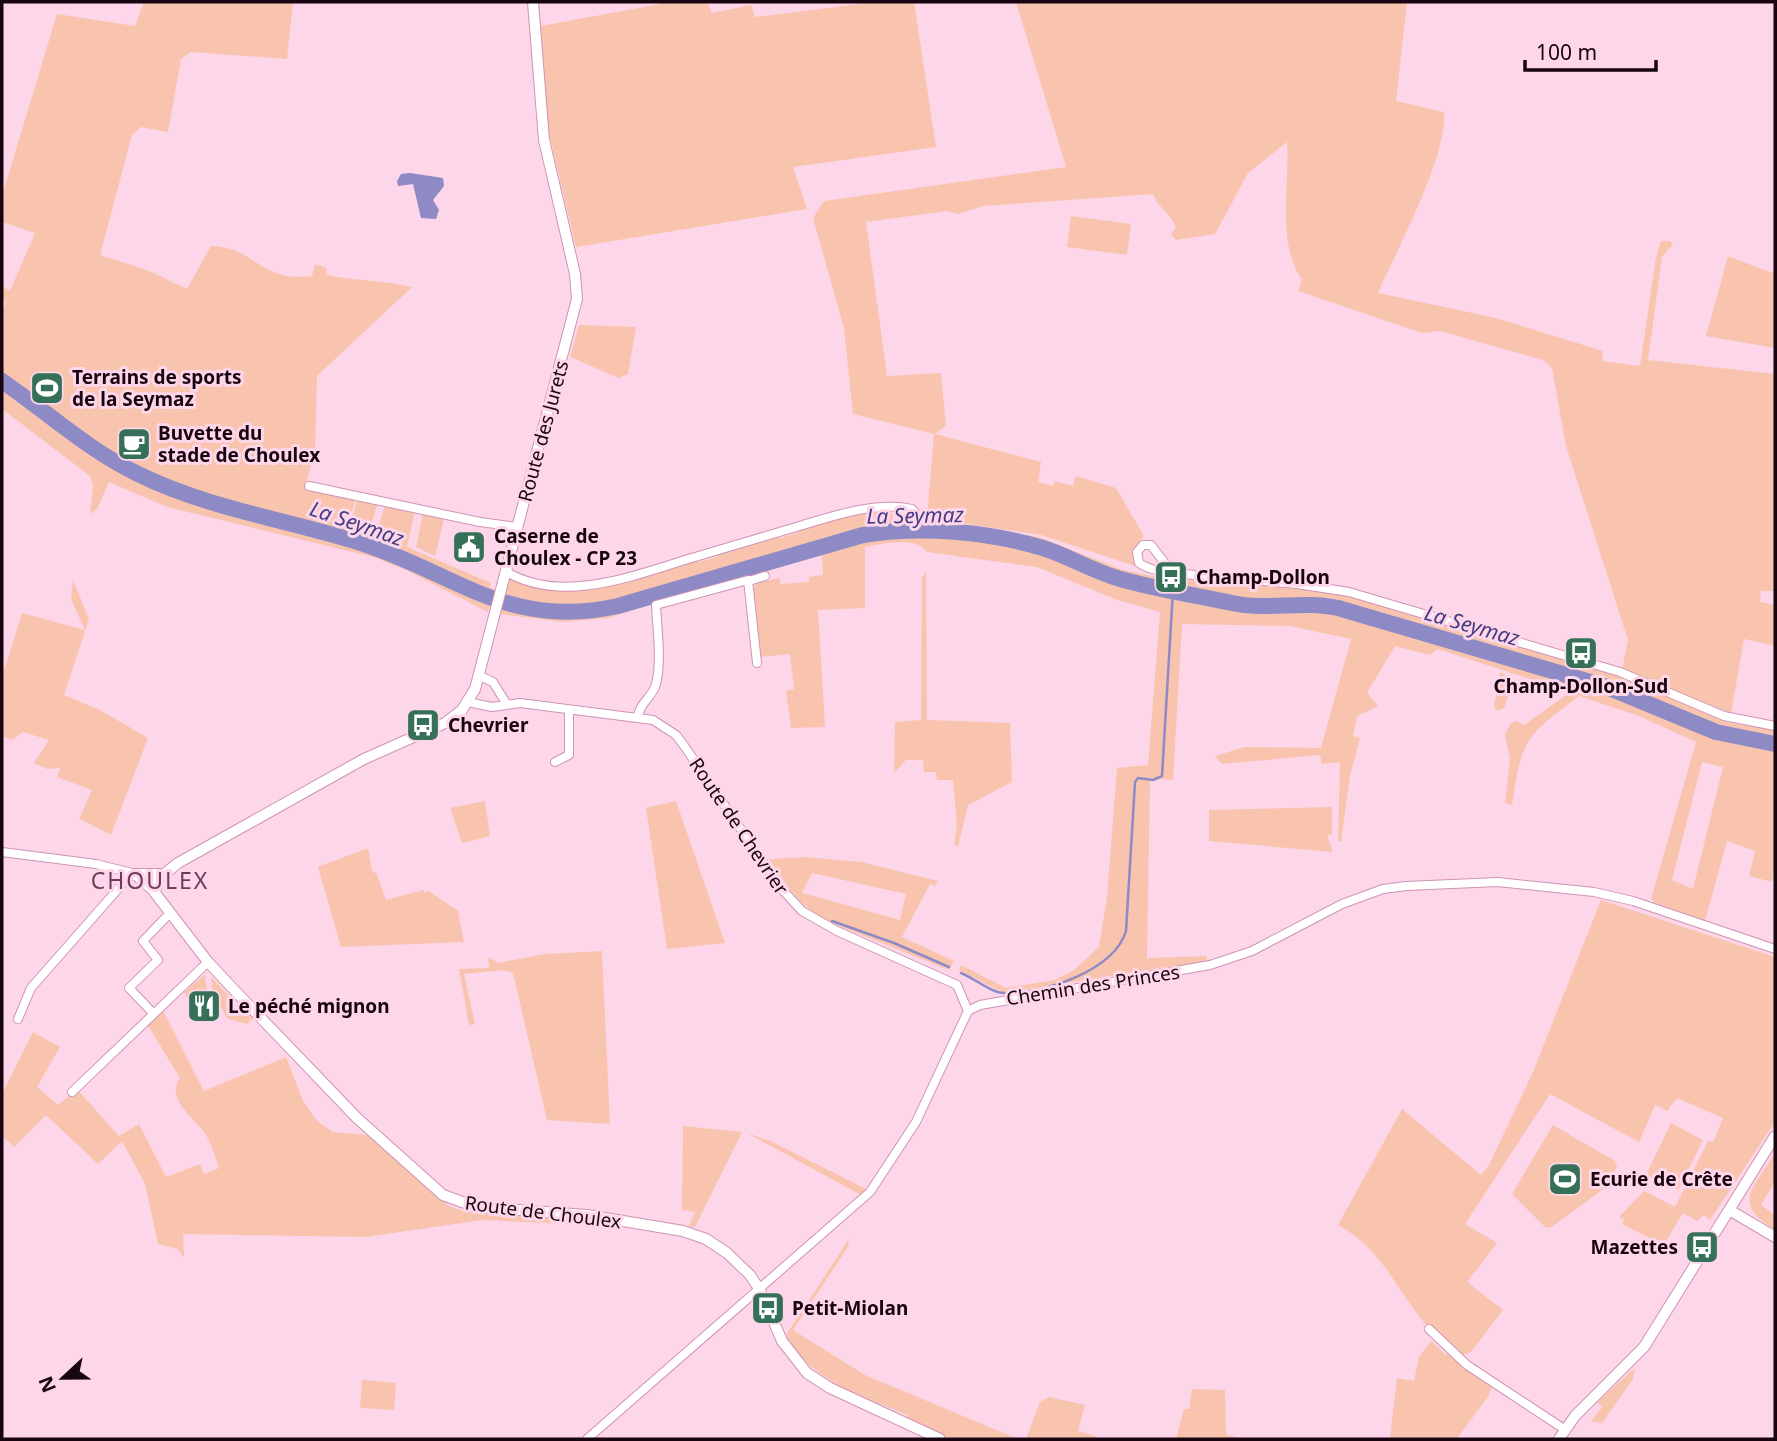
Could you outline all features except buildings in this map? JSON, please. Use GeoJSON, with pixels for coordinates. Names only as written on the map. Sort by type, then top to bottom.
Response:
{"type":"FeatureCollection","features":[{"type":"Feature","properties":{"kind":"street","name":"Route des Jurets"},"geometry":{"type":"LineString","coordinates":[[155,889],[164,873],[227,834],[364,759],[445,723],[468,702],[480,677],[505,571],[577,299],[573,267],[544,140],[533,2]]}},
{"type":"Feature","properties":{"kind":"street"},"geometry":{"type":"LineString","coordinates":[[309,486],[480,522],[517,527]]}},
{"type":"Feature","properties":{"kind":"street"},"geometry":{"type":"LineString","coordinates":[[505,571],[534,583],[593,584],[837,516],[892,506],[912,509],[916,513]]}},
{"type":"Feature","properties":{"kind":"street"},"geometry":{"type":"LineString","coordinates":[[1178,573],[1167,566],[1154,548],[1143,545],[1137,552],[1139,563],[1146,567],[1178,573],[1349,592],[1610,669],[1724,716],[1775,726]]}},
{"type":"Feature","properties":{"kind":"street"},"geometry":{"type":"LineString","coordinates":[[638,717],[639,708],[657,681],[656,605],[745,579],[749,582],[765,576]]}},
{"type":"Feature","properties":{"kind":"street"},"geometry":{"type":"LineString","coordinates":[[749,582],[757,663]]}},
{"type":"Feature","properties":{"kind":"street"},"geometry":{"type":"LineString","coordinates":[[480,677],[494,682],[506,704]]}},
{"type":"Feature","properties":{"kind":"street","name":"Route de Chevrier"},"geometry":{"type":"LineString","coordinates":[[468,702],[492,707],[506,704],[653,720],[676,735],[792,902],[837,931],[957,985],[968,1011]]}},
{"type":"Feature","properties":{"kind":"street"},"geometry":{"type":"LineString","coordinates":[[555,762],[569,755],[569,710]]}},
{"type":"Feature","properties":{"kind":"street"},"geometry":{"type":"LineString","coordinates":[[2,852],[96,864],[132,873],[164,873]]}},
{"type":"Feature","properties":{"kind":"street"},"geometry":{"type":"LineString","coordinates":[[132,873],[155,889]]}},
{"type":"Feature","properties":{"kind":"street"},"geometry":{"type":"LineString","coordinates":[[18,1019],[31,988],[132,873]]}},
{"type":"Feature","properties":{"kind":"street","name":"Chemin des Princes"},"geometry":{"type":"LineString","coordinates":[[968,1011],[990,1002],[1220,963],[1283,936],[1342,904],[1383,889],[1405,886],[1498,882],[1594,892],[1633,901],[1775,949]]}},
{"type":"Feature","properties":{"kind":"street","name":"Route de Choulex"},"geometry":{"type":"LineString","coordinates":[[155,889],[170,913],[208,961],[357,1118],[443,1195],[475,1207],[587,1214],[691,1234],[727,1252],[761,1290],[782,1341],[807,1373],[830,1388],[940,1439]]}},
{"type":"Feature","properties":{"kind":"street"},"geometry":{"type":"LineString","coordinates":[[153,1013],[129,988],[159,960],[143,941],[170,913]]}},
{"type":"Feature","properties":{"kind":"street"},"geometry":{"type":"LineString","coordinates":[[72,1092],[208,961]]}},
{"type":"Feature","properties":{"kind":"street"},"geometry":{"type":"LineString","coordinates":[[587,1439],[851,1212],[884,1175],[916,1122],[968,1011]]}},
{"type":"Feature","properties":{"kind":"street"},"geometry":{"type":"LineString","coordinates":[[1429,1329],[1473,1370],[1561,1434],[1640,1353],[1731,1211],[1775,1136]]}},
{"type":"Feature","properties":{"kind":"street"},"geometry":{"type":"LineString","coordinates":[[1731,1211],[1775,1237]]}},
{"type":"Feature","properties":{"kind":"shaded area"},"geometry":{"type":"Polygon","coordinates":[[[144,2],[293,2],[287,59],[191,52],[181,59],[168,132],[141,127],[132,135],[100,255],[147,270],[187,289],[211,246],[238,252],[269,270],[294,277],[312,276],[315,264],[327,268],[326,275],[412,287],[317,376],[315,451],[306,483],[357,494],[348,527],[376,535],[385,505],[415,511],[407,547],[491,583],[490,588],[494,589],[488,612],[404,569],[373,557],[167,507],[109,482],[97,509],[90,514],[93,485],[90,476],[2,409],[2,311],[6,302],[2,299],[2,286],[10,291],[35,233],[2,222],[2,196],[57,14],[135,26],[144,2]]]}},
{"type":"Feature","properties":{"kind":"shaded area"},"geometry":{"type":"Polygon","coordinates":[[[671,2],[707,2],[712,13],[751,5],[755,17],[876,2],[914,2],[936,147],[793,167],[807,209],[576,247],[547,125],[541,26],[671,2]]]}},
{"type":"Feature","properties":{"kind":"shaded area"},"geometry":{"type":"Polygon","coordinates":[[[1016,2],[1407,2],[1396,101],[1444,112],[1443,130],[1430,177],[1378,293],[1496,318],[1603,351],[1602,361],[1640,366],[1656,257],[1661,241],[1670,241],[1673,244],[1662,257],[1648,360],[1775,374],[1775,591],[1761,591],[1760,602],[1775,605],[1775,646],[1744,639],[1731,713],[1622,670],[1628,640],[1566,446],[1552,368],[1543,360],[1440,331],[1422,333],[1298,291],[1302,280],[1294,265],[1287,231],[1287,142],[1248,173],[1215,234],[1176,240],[1171,234],[1176,228],[1153,194],[983,206],[958,214],[947,211],[866,222],[887,376],[941,373],[946,426],[935,434],[1041,462],[1038,482],[1053,486],[1055,481],[1073,486],[1076,476],[1116,488],[1144,536],[1132,550],[1135,566],[1041,535],[932,519],[1039,537],[1120,569],[1184,583],[1188,580],[1312,589],[1353,598],[1621,677],[1729,723],[1775,730],[1775,870],[1772,882],[1749,876],[1755,851],[1727,841],[1705,921],[1657,905],[1651,899],[1696,742],[1639,716],[1579,696],[1547,721],[1529,741],[1519,765],[1512,805],[1505,803],[1510,760],[1505,734],[1511,723],[1517,721],[1524,725],[1570,692],[1438,649],[1430,655],[1395,646],[1367,693],[1378,706],[1357,716],[1353,736],[1360,738],[1350,776],[1341,841],[1338,841],[1340,762],[1322,764],[1320,755],[1222,764],[1215,756],[1245,747],[1321,748],[1351,639],[1290,626],[1182,624],[1173,780],[1150,778],[1147,958],[1206,956],[1207,961],[1004,993],[959,970],[961,965],[1006,988],[1055,980],[1073,971],[1099,947],[1107,897],[1117,768],[1148,765],[1160,612],[1117,600],[1037,567],[927,552],[922,547],[907,543],[865,547],[865,608],[818,610],[825,727],[791,728],[786,691],[794,689],[790,654],[759,657],[753,593],[756,583],[779,578],[781,584],[809,582],[809,577],[823,575],[822,555],[662,599],[609,618],[562,622],[500,614],[505,571],[554,586],[616,580],[622,584],[640,579],[645,572],[690,558],[699,562],[716,557],[720,550],[774,534],[781,538],[799,532],[802,526],[887,507],[893,519],[904,519],[916,513],[927,517],[934,434],[853,414],[844,328],[813,218],[824,201],[1066,167],[1016,2]],[[1702,762],[1672,880],[1693,889],[1723,767],[1702,762]]]}},
{"type":"Feature","properties":{"kind":"shaded area"},"geometry":{"type":"Polygon","coordinates":[[[401,174],[443,178],[444,186],[433,200],[439,210],[436,219],[421,218],[413,184],[398,186],[397,181],[401,174]]]}},
{"type":"Feature","properties":{"kind":"shaded area"},"geometry":{"type":"Polygon","coordinates":[[[1071,216],[1131,224],[1127,255],[1067,247],[1071,216]]]}},
{"type":"Feature","properties":{"kind":"shaded area"},"geometry":{"type":"Polygon","coordinates":[[[1728,256],[1772,273],[1775,268],[1775,348],[1706,336],[1728,256]]]}},
{"type":"Feature","properties":{"kind":"shaded area"},"geometry":{"type":"Polygon","coordinates":[[[579,325],[636,327],[628,374],[619,378],[570,357],[579,325]]]}},
{"type":"Feature","properties":{"kind":"shaded area"},"geometry":{"type":"Polygon","coordinates":[[[357,500],[377,504],[370,530],[351,524],[357,500]]]}},
{"type":"Feature","properties":{"kind":"shaded area"},"geometry":{"type":"Polygon","coordinates":[[[423,514],[444,519],[435,556],[416,547],[423,514]]]}},
{"type":"Feature","properties":{"kind":"shaded area"},"geometry":{"type":"Polygon","coordinates":[[[926,571],[927,720],[1010,723],[1012,782],[968,805],[958,847],[954,844],[957,826],[953,780],[937,780],[936,772],[924,772],[923,760],[906,760],[894,773],[895,722],[921,720],[922,578],[926,571]]]}},
{"type":"Feature","properties":{"kind":"shaded area"},"geometry":{"type":"Polygon","coordinates":[[[73,580],[89,619],[64,695],[100,710],[148,738],[111,835],[79,819],[92,790],[57,777],[60,768],[47,769],[34,763],[49,740],[23,732],[12,740],[2,736],[2,677],[22,613],[85,630],[71,599],[73,580]]]}},
{"type":"Feature","properties":{"kind":"shaded area"},"geometry":{"type":"Polygon","coordinates":[[[1500,672],[1523,684],[1508,696],[1504,708],[1498,711],[1494,707],[1500,672]]]}},
{"type":"Feature","properties":{"kind":"shaded area"},"geometry":{"type":"Polygon","coordinates":[[[485,801],[490,836],[462,843],[450,808],[485,801]]]}},
{"type":"Feature","properties":{"kind":"shaded area"},"geometry":{"type":"Polygon","coordinates":[[[676,801],[725,943],[667,949],[646,808],[676,801]]]}},
{"type":"Feature","properties":{"kind":"shaded area"},"geometry":{"type":"Polygon","coordinates":[[[1332,807],[1332,835],[1327,835],[1333,852],[1209,841],[1209,810],[1332,807]]]}},
{"type":"Feature","properties":{"kind":"shaded area"},"geometry":{"type":"Polygon","coordinates":[[[368,848],[372,871],[377,874],[386,900],[423,890],[425,893],[429,891],[458,911],[464,942],[341,947],[318,867],[368,848]]]}},
{"type":"Feature","properties":{"kind":"shaded area"},"geometry":{"type":"Polygon","coordinates":[[[805,857],[862,862],[938,881],[935,886],[930,884],[902,937],[954,961],[949,970],[827,921],[799,900],[769,859],[805,857]],[[812,873],[802,893],[900,920],[906,894],[812,873]]]}},
{"type":"Feature","properties":{"kind":"shaded area"},"geometry":{"type":"Polygon","coordinates":[[[1601,900],[1775,957],[1775,1122],[1710,1220],[1704,1215],[1697,1221],[1683,1213],[1666,1241],[1657,1242],[1622,1224],[1624,1219],[1619,1217],[1644,1191],[1675,1207],[1708,1141],[1713,1142],[1723,1118],[1677,1098],[1667,1111],[1655,1105],[1639,1142],[1550,1094],[1465,1224],[1497,1243],[1467,1282],[1503,1310],[1471,1352],[1461,1356],[1428,1327],[1366,1245],[1338,1225],[1402,1109],[1481,1175],[1488,1167],[1533,1072],[1601,900]]]}},
{"type":"Feature","properties":{"kind":"shaded area"},"geometry":{"type":"Polygon","coordinates":[[[602,951],[610,1124],[547,1120],[513,973],[503,970],[464,974],[475,1024],[469,1025],[459,969],[489,968],[488,957],[498,963],[545,954],[602,951]]]}},
{"type":"Feature","properties":{"kind":"shaded area"},"geometry":{"type":"Polygon","coordinates":[[[205,974],[207,995],[188,999],[184,992],[205,974]]]}},
{"type":"Feature","properties":{"kind":"shaded area"},"geometry":{"type":"Polygon","coordinates":[[[211,977],[231,998],[225,1004],[234,1013],[240,1007],[254,1017],[247,1024],[228,1019],[213,994],[211,977]]]}},
{"type":"Feature","properties":{"kind":"shaded area"},"geometry":{"type":"Polygon","coordinates":[[[163,1011],[204,1091],[286,1057],[303,1101],[317,1121],[333,1132],[367,1135],[449,1206],[463,1211],[570,1218],[615,1226],[482,1220],[366,1237],[183,1234],[184,1258],[178,1249],[158,1244],[145,1184],[122,1141],[98,1164],[46,1115],[14,1147],[2,1136],[2,1094],[33,1032],[60,1047],[37,1087],[58,1105],[77,1089],[119,1136],[139,1124],[166,1177],[200,1164],[204,1174],[219,1168],[206,1135],[178,1100],[176,1086],[180,1078],[147,1024],[163,1011]]]}},
{"type":"Feature","properties":{"kind":"shaded area"},"geometry":{"type":"Polygon","coordinates":[[[1671,1123],[1703,1140],[1678,1190],[1646,1175],[1671,1123]]]}},
{"type":"Feature","properties":{"kind":"shaded area","name":"Ecurie de Crête"},"geometry":{"type":"Polygon","coordinates":[[[1553,1125],[1615,1161],[1617,1167],[1602,1190],[1553,1226],[1546,1228],[1512,1194],[1553,1125]]]}},
{"type":"Feature","properties":{"kind":"shaded area"},"geometry":{"type":"Polygon","coordinates":[[[683,1126],[742,1132],[695,1227],[689,1226],[695,1212],[682,1210],[683,1126]]]}},
{"type":"Feature","properties":{"kind":"shaded area"},"geometry":{"type":"Polygon","coordinates":[[[747,1133],[770,1141],[866,1189],[861,1195],[747,1133]]]}},
{"type":"Feature","properties":{"kind":"shaded area"},"geometry":{"type":"Polygon","coordinates":[[[1775,1153],[1775,1182],[1761,1205],[1775,1215],[1775,1230],[1753,1212],[1750,1195],[1775,1153]]]}},
{"type":"Feature","properties":{"kind":"shaded area"},"geometry":{"type":"Polygon","coordinates":[[[849,1239],[848,1247],[793,1330],[865,1375],[1018,1439],[951,1439],[910,1420],[907,1415],[823,1376],[796,1351],[786,1335],[849,1239]]]}},
{"type":"Feature","properties":{"kind":"shaded area"},"geometry":{"type":"Polygon","coordinates":[[[1431,1341],[1446,1355],[1448,1353],[1492,1386],[1489,1395],[1457,1439],[1390,1439],[1397,1378],[1414,1381],[1419,1357],[1431,1341]]]}},
{"type":"Feature","properties":{"kind":"shaded area"},"geometry":{"type":"Polygon","coordinates":[[[1635,1368],[1633,1379],[1602,1423],[1591,1421],[1602,1407],[1597,1402],[1635,1368]]]}},
{"type":"Feature","properties":{"kind":"shaded area"},"geometry":{"type":"Polygon","coordinates":[[[362,1380],[396,1383],[394,1410],[360,1408],[362,1380]]]}},
{"type":"Feature","properties":{"kind":"shaded area"},"geometry":{"type":"Polygon","coordinates":[[[1192,1389],[1225,1390],[1226,1435],[1248,1439],[1176,1439],[1184,1409],[1189,1409],[1192,1389]]]}},
{"type":"Feature","properties":{"kind":"shaded area"},"geometry":{"type":"Polygon","coordinates":[[[1049,1397],[1085,1405],[1078,1431],[1096,1436],[1096,1439],[1026,1439],[1040,1402],[1049,1397]]]}},
{"type":"Feature","properties":{"kind":"waterway","name":"La Seymaz"},"geometry":{"type":"LineString","coordinates":[[2,381],[102,454],[164,486],[219,505],[361,543],[514,605],[545,611],[579,611],[618,606],[863,535],[908,531],[976,534],[1043,548],[1117,578],[1174,592],[1245,605],[1311,605],[1338,608],[1607,687],[1716,732],[1775,744]]}},
{"type":"Feature","properties":{"kind":"waterway"},"geometry":{"type":"LineString","coordinates":[[961,973],[1000,992],[1038,989],[1057,984],[1092,968],[1107,958],[1119,945],[1126,931],[1135,782],[1138,778],[1153,780],[1162,776],[1173,590]]}},
{"type":"Feature","properties":{"kind":"waterway"},"geometry":{"type":"LineString","coordinates":[[832,921],[894,943],[949,967]]}},
{"type":"Feature","properties":{"kind":"place","name":"Terrains de sports de la Seymaz"},"geometry":{"type":"Point","coordinates":[47,388]}},
{"type":"Feature","properties":{"kind":"place","name":"Buvette du stade de Choulex"},"geometry":{"type":"Point","coordinates":[134,444]}},
{"type":"Feature","properties":{"kind":"place","name":"Caserne de Choulex - CP 23"},"geometry":{"type":"Point","coordinates":[469,547]}},
{"type":"Feature","properties":{"kind":"place","name":"Champ-Dollon"},"geometry":{"type":"Point","coordinates":[1171,577]}},
{"type":"Feature","properties":{"kind":"place","name":"Champ-Dollon-Sud"},"geometry":{"type":"Point","coordinates":[1581,653]}},
{"type":"Feature","properties":{"kind":"place","name":"Chevrier"},"geometry":{"type":"Point","coordinates":[423,725]}},
{"type":"Feature","properties":{"kind":"place","name":"Le péché mignon"},"geometry":{"type":"Point","coordinates":[204,1006]}},
{"type":"Feature","properties":{"kind":"place","name":"Ecurie de Crête"},"geometry":{"type":"Point","coordinates":[1565,1179]}},
{"type":"Feature","properties":{"kind":"place","name":"Mazettes"},"geometry":{"type":"Point","coordinates":[1702,1247]}},
{"type":"Feature","properties":{"kind":"place","name":"Petit-Miolan"},"geometry":{"type":"Point","coordinates":[768,1308]}},
{"type":"Feature","properties":{"kind":"district","name":"CHOULEX"},"geometry":{"type":"Point","coordinates":[150,880]}}]}
